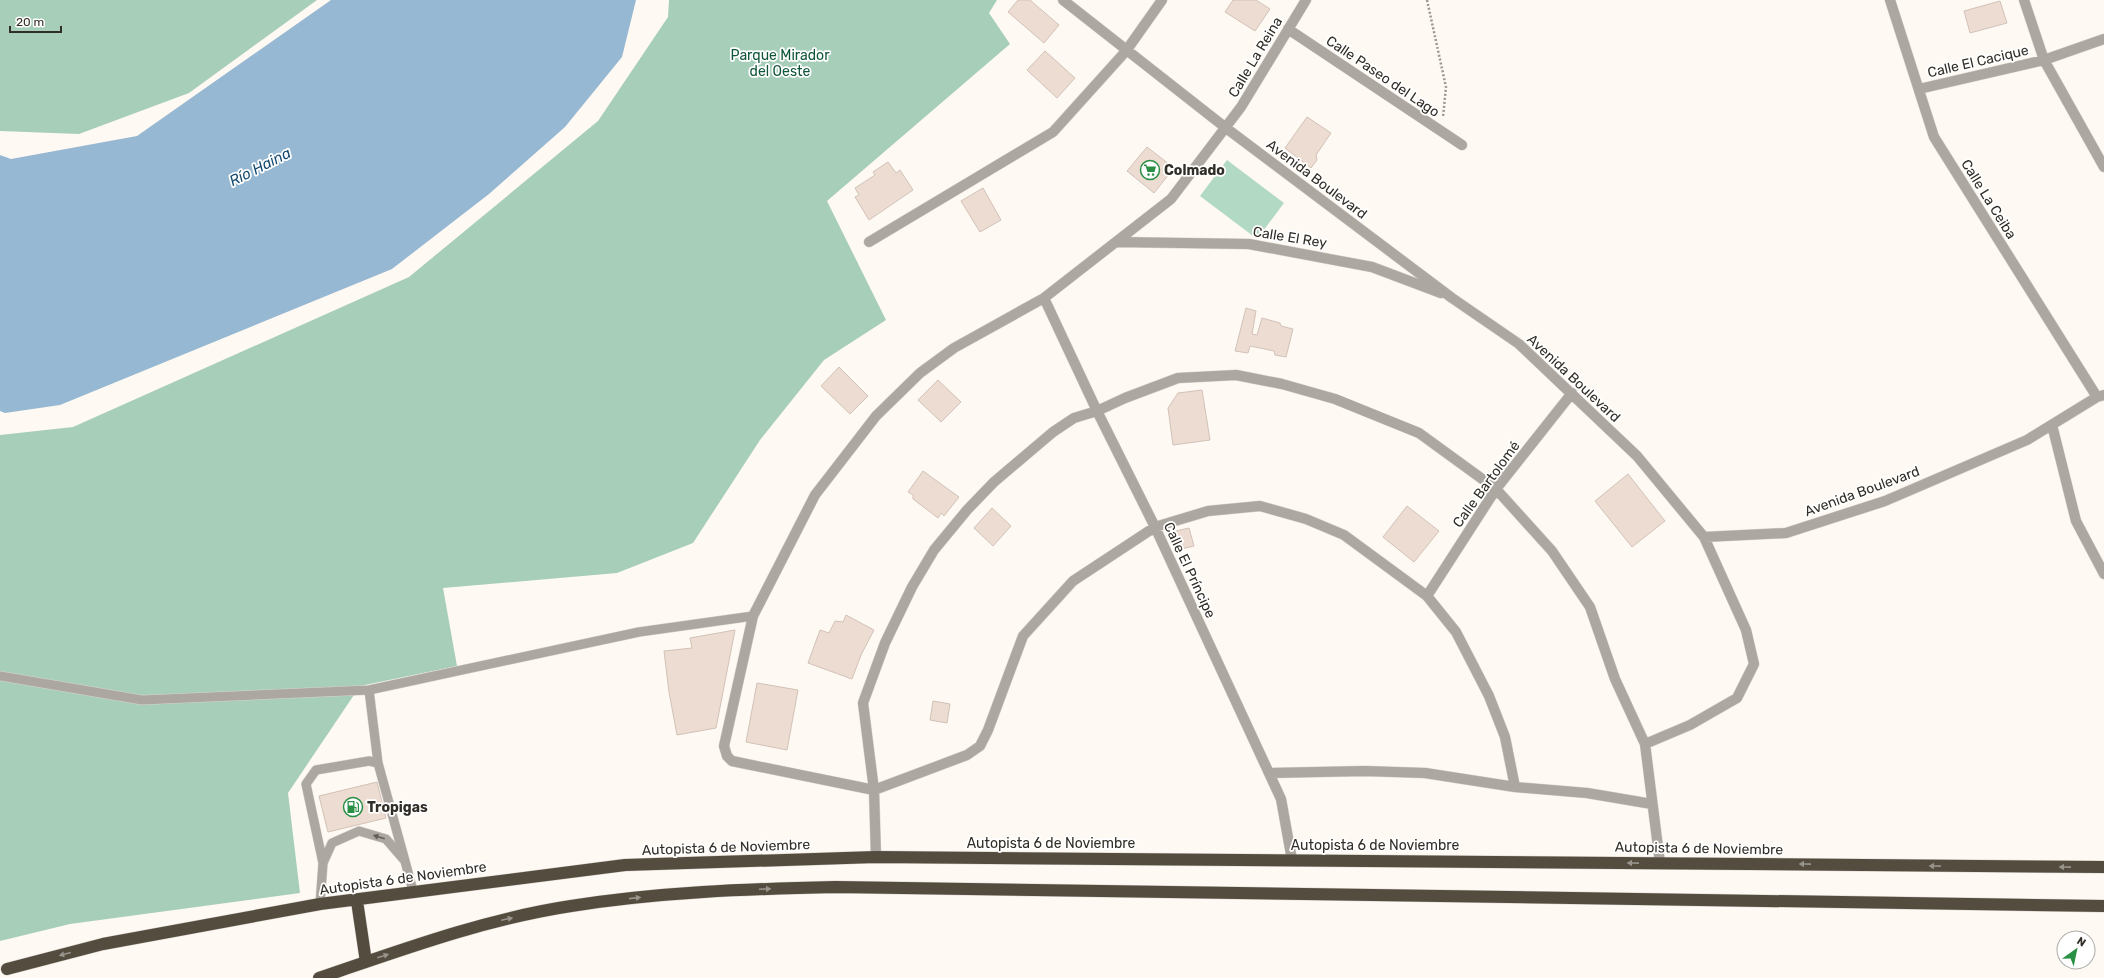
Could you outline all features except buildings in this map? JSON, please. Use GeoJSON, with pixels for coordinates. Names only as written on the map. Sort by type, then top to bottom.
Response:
{"type":"FeatureCollection","features":[{"type":"Feature","properties":{"kind":"highway","name":"Autopista 6 de Noviembre"},"geometry":{"type":"LineString","coordinates":[[7,969],[103,944],[320,904],[357,901],[413,891],[625,864],[876,857],[2104,867]]}},
{"type":"Feature","properties":{"kind":"highway"},"geometry":{"type":"LineString","coordinates":[[319,978],[440,938],[500,921],[570,906],[716,890],[804,888],[2104,906]]}},
{"type":"Feature","properties":{"kind":"highway"},"geometry":{"type":"LineString","coordinates":[[357,901],[366,962]]}},
{"type":"Feature","properties":{"kind":"street","name":"Avenida Boulevard"},"geometry":{"type":"LineString","coordinates":[[1063,0],[1126,51],[1226,128],[1452,298],[1519,344],[1572,393],[1636,456],[1704,537],[1786,532],[1885,501],[2027,440],[2100,396]]}},
{"type":"Feature","properties":{"kind":"street"},"geometry":{"type":"LineString","coordinates":[[869,242],[1053,132],[1126,51],[1162,0]]}},
{"type":"Feature","properties":{"kind":"street","name":"Calle La Reina"},"geometry":{"type":"LineString","coordinates":[[874,790],[732,761],[724,746],[753,616],[815,495],[876,416],[920,373],[954,348],[1044,298],[1171,199],[1241,107],[1306,0]]}},
{"type":"Feature","properties":{"kind":"street","name":"Calle La Ceiba"},"geometry":{"type":"LineString","coordinates":[[1890,0],[1934,137],[2100,396]]}},
{"type":"Feature","properties":{"kind":"street"},"geometry":{"type":"LineString","coordinates":[[2024,0],[2044,60],[2104,167]]}},
{"type":"Feature","properties":{"kind":"street","name":"Calle Paseo del Lago"},"geometry":{"type":"LineString","coordinates":[[1288,29],[1462,146]]}},
{"type":"Feature","properties":{"kind":"street","name":"Calle El Cacique"},"geometry":{"type":"LineString","coordinates":[[1919,89],[2044,60],[2104,38]]}},
{"type":"Feature","properties":{"kind":"street","name":"Calle El Rey"},"geometry":{"type":"LineString","coordinates":[[1116,242],[1249,244],[1372,267],[1452,298]]}},
{"type":"Feature","properties":{"kind":"street","name":"Calle El Príncipe"},"geometry":{"type":"LineString","coordinates":[[1044,298],[1097,411],[1155,527],[1281,799],[1292,860]]}},
{"type":"Feature","properties":{"kind":"street"},"geometry":{"type":"LineString","coordinates":[[876,857],[874,790],[863,703],[885,643],[912,588],[934,550],[967,510],[994,482],[1053,432],[1074,418],[1097,411],[1178,378],[1236,375],[1282,384],[1334,399],[1418,433],[1496,489],[1552,551],[1590,607],[1615,679],[1644,744],[1660,863]]}},
{"type":"Feature","properties":{"kind":"street","name":"Calle Bartolomé"},"geometry":{"type":"LineString","coordinates":[[1427,596],[1496,489],[1572,393]]}},
{"type":"Feature","properties":{"kind":"street"},"geometry":{"type":"LineString","coordinates":[[2052,425],[2076,521],[2104,574]]}},
{"type":"Feature","properties":{"kind":"street"},"geometry":{"type":"LineString","coordinates":[[874,790],[967,755],[980,746],[988,730],[1023,636],[1073,581],[1155,527],[1208,511],[1260,506],[1306,519],[1344,535],[1427,596],[1456,632],[1489,696],[1505,737],[1515,787]]}},
{"type":"Feature","properties":{"kind":"street"},"geometry":{"type":"LineString","coordinates":[[1644,744],[1690,725],[1737,698],[1754,664],[1746,630],[1704,537]]}},
{"type":"Feature","properties":{"kind":"street"},"geometry":{"type":"LineString","coordinates":[[1269,773],[1365,771],[1425,773],[1515,787],[1587,794],[1652,804]]}},
{"type":"Feature","properties":{"kind":"lane"},"geometry":{"type":"LineString","coordinates":[[0,676],[142,700],[369,690],[639,632],[753,616]]}},
{"type":"Feature","properties":{"kind":"lane"},"geometry":{"type":"LineString","coordinates":[[369,690],[378,763],[413,891]]}},
{"type":"Feature","properties":{"kind":"lane"},"geometry":{"type":"LineString","coordinates":[[320,904],[323,863],[306,784],[316,770],[369,761],[378,763]]}},
{"type":"Feature","properties":{"kind":"lane"},"geometry":{"type":"LineString","coordinates":[[323,863],[332,844],[359,830],[386,839],[405,861]]}},
{"type":"Feature","properties":{"kind":"path"},"geometry":{"type":"LineString","coordinates":[[1427,0],[1446,87],[1441,132]]}},
{"type":"Feature","properties":{"kind":"green space"},"geometry":{"type":"Polygon","coordinates":[[[0,0],[317,0],[189,93],[79,134],[0,131],[0,0]]]}},
{"type":"Feature","properties":{"kind":"green space","name":"Parque Mirador del Oeste"},"geometry":{"type":"Polygon","coordinates":[[[669,0],[997,0],[989,13],[1010,44],[827,201],[886,320],[824,360],[760,440],[693,543],[617,573],[443,588],[457,666],[360,686],[288,793],[300,893],[70,924],[0,941],[0,435],[73,427],[409,277],[598,121],[668,17],[669,0]]]}},
{"type":"Feature","properties":{"kind":"green space"},"geometry":{"type":"Polygon","coordinates":[[[1227,160],[1284,203],[1257,239],[1200,196],[1227,160]]]}},
{"type":"Feature","properties":{"kind":"water","name":"Río Haina"},"geometry":{"type":"Polygon","coordinates":[[[331,0],[636,0],[622,57],[565,127],[489,194],[392,269],[60,405],[5,413],[0,411],[0,155],[11,159],[137,136],[331,0]]]}},
{"type":"Feature","properties":{"kind":"place","name":"Colmado"},"geometry":{"type":"Point","coordinates":[1150,170]}},
{"type":"Feature","properties":{"kind":"place","name":"Tropigas"},"geometry":{"type":"Point","coordinates":[353,807]}}]}
